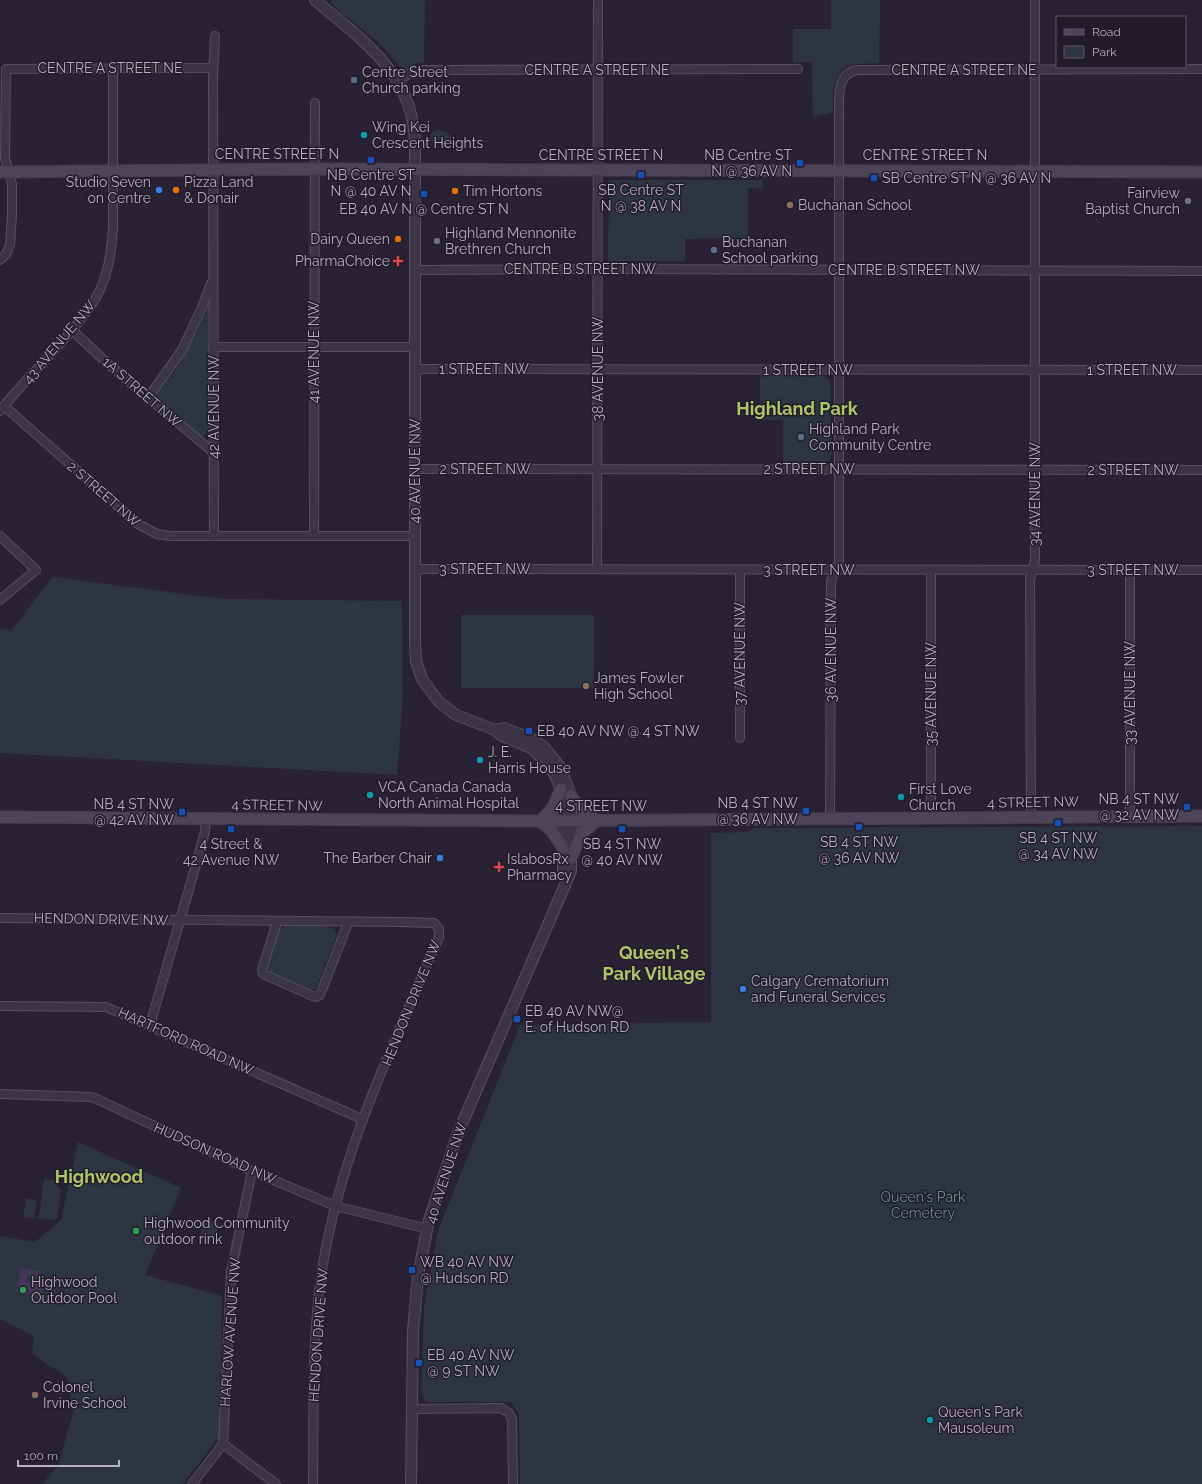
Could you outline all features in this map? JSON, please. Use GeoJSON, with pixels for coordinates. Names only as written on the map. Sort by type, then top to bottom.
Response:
{"type":"FeatureCollection","features":[{"type":"Feature","properties":{"kind":"main road","name":"CENTRE STREET N"},"geometry":{"type":"LineString","coordinates":[[4,172],[112,172],[213,169],[1035,170],[1202,172]]}},
{"type":"Feature","properties":{"kind":"main road"},"geometry":{"type":"LineString","coordinates":[[561,789],[552,809],[540,821],[551,830],[563,848]]}},
{"type":"Feature","properties":{"kind":"main road"},"geometry":{"type":"LineString","coordinates":[[571,796],[579,806],[598,821],[582,833],[571,858]]}},
{"type":"Feature","properties":{"kind":"main road","name":"4 STREET NW"},"geometry":{"type":"LineString","coordinates":[[0,816],[206,819],[598,821],[1202,816]]}},
{"type":"Feature","properties":{"kind":"street","name":"40 AVENUE NW"},"geometry":{"type":"LineString","coordinates":[[315,0],[372,50],[391,69],[399,80],[413,118],[415,169],[415,653],[422,679],[432,695],[450,711],[495,730],[502,736],[525,745],[539,753],[551,767],[561,789],[567,821],[571,858],[570,871],[566,881],[458,1133],[428,1229],[415,1302],[410,1484]]}},
{"type":"Feature","properties":{"kind":"street","name":"38 AVENUE NW"},"geometry":{"type":"LineString","coordinates":[[598,0],[598,569]]}},
{"type":"Feature","properties":{"kind":"street","name":"34 AVENUE NW"},"geometry":{"type":"LineString","coordinates":[[1031,817],[1030,579],[1034,560],[1035,470],[1035,0]]}},
{"type":"Feature","properties":{"kind":"street","name":"42 AVENUE NW"},"geometry":{"type":"LineString","coordinates":[[214,536],[213,68],[215,36]]}},
{"type":"Feature","properties":{"kind":"street","name":"CENTRE A STREET NE"},"geometry":{"type":"LineString","coordinates":[[4,172],[6,158],[6,69],[213,68]]}},
{"type":"Feature","properties":{"kind":"street","name":"43 AVENUE NW"},"geometry":{"type":"LineString","coordinates":[[2,408],[72,330],[96,298],[110,259],[113,226],[113,69]]}},
{"type":"Feature","properties":{"kind":"street","name":"CENTRE A STREET NE"},"geometry":{"type":"LineString","coordinates":[[399,80],[412,72],[423,70],[798,69]]}},
{"type":"Feature","properties":{"kind":"street","name":"CENTRE A STREET NE"},"geometry":{"type":"LineString","coordinates":[[846,74],[857,70],[1202,69]]}},
{"type":"Feature","properties":{"kind":"street","name":"36 AVENUE NW"},"geometry":{"type":"LineString","coordinates":[[830,819],[831,580],[839,562],[840,86],[846,74]]}},
{"type":"Feature","properties":{"kind":"street","name":"41 AVENUE NW"},"geometry":{"type":"LineString","coordinates":[[314,536],[315,103]]}},
{"type":"Feature","properties":{"kind":"street"},"geometry":{"type":"LineString","coordinates":[[0,260],[6,254],[10,245],[12,184],[4,172]]}},
{"type":"Feature","properties":{"kind":"street","name":"CENTRE B STREET NW"},"geometry":{"type":"LineString","coordinates":[[415,270],[598,269],[1202,271]]}},
{"type":"Feature","properties":{"kind":"street","name":"42 AVENUE NW"},"geometry":{"type":"LineString","coordinates":[[148,398],[182,350],[203,305],[213,277]]}},
{"type":"Feature","properties":{"kind":"street","name":"1A STREET NW"},"geometry":{"type":"LineString","coordinates":[[72,330],[148,398],[214,453]]}},
{"type":"Feature","properties":{"kind":"street"},"geometry":{"type":"LineString","coordinates":[[213,347],[415,347]]}},
{"type":"Feature","properties":{"kind":"street","name":"1 STREET NW"},"geometry":{"type":"LineString","coordinates":[[415,369],[1202,370]]}},
{"type":"Feature","properties":{"kind":"street","name":"2 STREET NW"},"geometry":{"type":"LineString","coordinates":[[2,408],[138,524],[157,534],[170,536],[415,536]]}},
{"type":"Feature","properties":{"kind":"street","name":"2 STREET NW"},"geometry":{"type":"LineString","coordinates":[[415,469],[598,468],[1202,470]]}},
{"type":"Feature","properties":{"kind":"street"},"geometry":{"type":"LineString","coordinates":[[0,536],[36,570],[0,600]]}},
{"type":"Feature","properties":{"kind":"street","name":"3 STREET NW"},"geometry":{"type":"LineString","coordinates":[[415,569],[1202,570]]}},
{"type":"Feature","properties":{"kind":"street","name":"37 AVENUE NW"},"geometry":{"type":"LineString","coordinates":[[740,570],[740,738]]}},
{"type":"Feature","properties":{"kind":"street","name":"35 AVENUE NW"},"geometry":{"type":"LineString","coordinates":[[930,570],[931,818]]}},
{"type":"Feature","properties":{"kind":"street","name":"33 AVENUE NW"},"geometry":{"type":"LineString","coordinates":[[1130,570],[1130,816]]}},
{"type":"Feature","properties":{"kind":"street","name":"40 AVENUE NW"},"geometry":{"type":"LineString","coordinates":[[495,730],[504,728],[532,739],[544,747],[561,768],[571,796],[563,848],[563,872],[566,881]]}},
{"type":"Feature","properties":{"kind":"street"},"geometry":{"type":"LineString","coordinates":[[150,1025],[205,832],[206,819]]}},
{"type":"Feature","properties":{"kind":"street","name":"HENDON DRIVE NW"},"geometry":{"type":"LineString","coordinates":[[0,918],[434,924],[439,929],[439,937],[362,1119],[335,1206],[323,1264],[319,1295],[314,1365],[313,1484]]}},
{"type":"Feature","properties":{"kind":"street"},"geometry":{"type":"LineString","coordinates":[[277,922],[262,970],[263,974],[315,997],[320,995],[348,923]]}},
{"type":"Feature","properties":{"kind":"street","name":"HARTFORD ROAD NW"},"geometry":{"type":"LineString","coordinates":[[0,1006],[106,1007],[362,1119]]}},
{"type":"Feature","properties":{"kind":"street","name":"HUDSON ROAD NW"},"geometry":{"type":"LineString","coordinates":[[0,1094],[92,1098],[252,1171],[335,1206],[428,1229]]}},
{"type":"Feature","properties":{"kind":"street","name":"HARLOW AVENUE NW"},"geometry":{"type":"LineString","coordinates":[[223,1444],[231,1272],[252,1171]]}},
{"type":"Feature","properties":{"kind":"street"},"geometry":{"type":"LineString","coordinates":[[411,1409],[502,1408],[509,1413],[512,1420],[513,1484]]}},
{"type":"Feature","properties":{"kind":"street"},"geometry":{"type":"LineString","coordinates":[[192,1484],[223,1444],[276,1484]]}},
{"type":"Feature","properties":{"kind":"green space"},"geometry":{"type":"Polygon","coordinates":[[[331,0],[425,0],[424,63],[415,64],[403,70],[378,42],[333,6],[331,0]]]}},
{"type":"Feature","properties":{"kind":"green space"},"geometry":{"type":"Polygon","coordinates":[[[831,0],[880,0],[879,63],[854,64],[844,68],[834,85],[833,112],[813,117],[812,62],[793,62],[793,29],[831,29],[831,0]]]}},
{"type":"Feature","properties":{"kind":"green space"},"geometry":{"type":"Polygon","coordinates":[[[437,130],[444,131],[449,134],[452,145],[442,139],[430,142],[432,132],[437,130]]]}},
{"type":"Feature","properties":{"kind":"green space"},"geometry":{"type":"Polygon","coordinates":[[[609,180],[763,180],[763,188],[748,188],[748,238],[685,239],[685,261],[608,261],[609,180]]]}},
{"type":"Feature","properties":{"kind":"green space"},"geometry":{"type":"Polygon","coordinates":[[[208,308],[208,432],[202,437],[198,436],[157,398],[158,393],[179,365],[208,308]]]}},
{"type":"Feature","properties":{"kind":"green space"},"geometry":{"type":"Polygon","coordinates":[[[760,375],[820,375],[826,377],[830,381],[832,455],[830,460],[824,463],[783,463],[783,420],[760,420],[760,375]]]}},
{"type":"Feature","properties":{"kind":"green space"},"geometry":{"type":"Polygon","coordinates":[[[52,577],[223,599],[402,601],[403,697],[397,775],[0,753],[0,629],[11,631],[52,577]]]}},
{"type":"Feature","properties":{"kind":"green space"},"geometry":{"type":"Polygon","coordinates":[[[461,615],[594,615],[594,688],[461,688],[461,615]]]}},
{"type":"Feature","properties":{"kind":"green space","name":"Queen's Park Cemetery"},"geometry":{"type":"Polygon","coordinates":[[[1202,826],[1202,1484],[520,1484],[519,1414],[511,1402],[427,1402],[421,1393],[424,1307],[438,1231],[520,1025],[711,1022],[711,833],[747,832],[755,828],[1202,826]]]}},
{"type":"Feature","properties":{"kind":"green space"},"geometry":{"type":"Polygon","coordinates":[[[285,925],[324,926],[334,929],[337,935],[316,988],[310,990],[269,972],[268,968],[278,932],[285,925]]]}},
{"type":"Feature","properties":{"kind":"green space"},"geometry":{"type":"Polygon","coordinates":[[[78,1142],[181,1188],[145,1275],[222,1296],[220,1433],[219,1437],[183,1484],[42,1484],[58,1466],[73,1413],[67,1377],[32,1354],[34,1336],[0,1319],[0,1236],[35,1242],[61,1220],[78,1142]]]}},
{"type":"Feature","properties":{"kind":"green space"},"geometry":{"type":"Polygon","coordinates":[[[44,1179],[55,1181],[61,1191],[57,1220],[39,1218],[44,1179]]]}},
{"type":"Feature","properties":{"kind":"green space"},"geometry":{"type":"Polygon","coordinates":[[[26,1199],[37,1200],[34,1218],[23,1217],[26,1199]]]}},
{"type":"Feature","properties":{"kind":"green space"},"geometry":{"type":"Polygon","coordinates":[[[205,1219],[219,1224],[215,1241],[200,1236],[205,1219]]]}},
{"type":"Feature","properties":{"kind":"shaded area"},"geometry":{"type":"Polygon","coordinates":[[[20,1269],[39,1271],[38,1277],[27,1276],[26,1282],[44,1284],[42,1296],[17,1293],[20,1269]]]}},
{"type":"Feature","properties":{"kind":"place","name":"Centre Street Church parking"},"geometry":{"type":"Point","coordinates":[354,80]}},
{"type":"Feature","properties":{"kind":"place","name":"Wing Kei Crescent Heights"},"geometry":{"type":"Point","coordinates":[364,135]}},
{"type":"Feature","properties":{"kind":"place","name":"NB Centre ST N @ 40 AV N"},"geometry":{"type":"Point","coordinates":[371,160]}},
{"type":"Feature","properties":{"kind":"place","name":"NB Centre ST N @ 36 AV N"},"geometry":{"type":"Point","coordinates":[800,163]}},
{"type":"Feature","properties":{"kind":"place","name":"SB Centre ST N @ 38 AV N"},"geometry":{"type":"Point","coordinates":[641,175]}},
{"type":"Feature","properties":{"kind":"place","name":"SB Centre ST N @ 36 AV N"},"geometry":{"type":"Point","coordinates":[874,178]}},
{"type":"Feature","properties":{"kind":"place","name":"Studio Seven on Centre"},"geometry":{"type":"Point","coordinates":[159,190]}},
{"type":"Feature","properties":{"kind":"place","name":"Pizza Land & Donair"},"geometry":{"type":"Point","coordinates":[176,190]}},
{"type":"Feature","properties":{"kind":"place","name":"Tim Hortons"},"geometry":{"type":"Point","coordinates":[455,191]}},
{"type":"Feature","properties":{"kind":"place","name":"EB 40 AV N @ Centre ST N"},"geometry":{"type":"Point","coordinates":[424,194]}},
{"type":"Feature","properties":{"kind":"place","name":"Fairview Baptist Church"},"geometry":{"type":"Point","coordinates":[1188,201]}},
{"type":"Feature","properties":{"kind":"place","name":"Buchanan School"},"geometry":{"type":"Point","coordinates":[790,205]}},
{"type":"Feature","properties":{"kind":"place","name":"Dairy Queen"},"geometry":{"type":"Point","coordinates":[398,239]}},
{"type":"Feature","properties":{"kind":"place","name":"Highland Mennonite Brethren Church"},"geometry":{"type":"Point","coordinates":[437,241]}},
{"type":"Feature","properties":{"kind":"place","name":"Buchanan School parking"},"geometry":{"type":"Point","coordinates":[714,250]}},
{"type":"Feature","properties":{"kind":"place","name":"PharmaChoice"},"geometry":{"type":"Point","coordinates":[398,261]}},
{"type":"Feature","properties":{"kind":"place","name":"Highland Park Community Centre"},"geometry":{"type":"Point","coordinates":[801,437]}},
{"type":"Feature","properties":{"kind":"place","name":"James Fowler High School"},"geometry":{"type":"Point","coordinates":[586,686]}},
{"type":"Feature","properties":{"kind":"place","name":"EB 40 AV NW @ 4 ST NW"},"geometry":{"type":"Point","coordinates":[529,731]}},
{"type":"Feature","properties":{"kind":"place","name":"J. E. Harris House"},"geometry":{"type":"Point","coordinates":[480,760]}},
{"type":"Feature","properties":{"kind":"place","name":"VCA Canada Canada North Animal Hospital"},"geometry":{"type":"Point","coordinates":[370,795]}},
{"type":"Feature","properties":{"kind":"place","name":"First Love Church"},"geometry":{"type":"Point","coordinates":[901,797]}},
{"type":"Feature","properties":{"kind":"place","name":"NB 4 ST NW @ 32 AV NW"},"geometry":{"type":"Point","coordinates":[1187,807]}},
{"type":"Feature","properties":{"kind":"place","name":"NB 4 ST NW @ 36 AV NW"},"geometry":{"type":"Point","coordinates":[806,811]}},
{"type":"Feature","properties":{"kind":"place","name":"NB 4 ST NW @ 42 AV NW"},"geometry":{"type":"Point","coordinates":[182,812]}},
{"type":"Feature","properties":{"kind":"place","name":"SB 4 ST NW @ 34 AV NW"},"geometry":{"type":"Point","coordinates":[1058,823]}},
{"type":"Feature","properties":{"kind":"place","name":"SB 4 ST NW @ 36 AV NW"},"geometry":{"type":"Point","coordinates":[859,827]}},
{"type":"Feature","properties":{"kind":"place","name":"4 Street & 42 Avenue NW"},"geometry":{"type":"Point","coordinates":[231,829]}},
{"type":"Feature","properties":{"kind":"place","name":"SB 4 ST NW @ 40 AV NW"},"geometry":{"type":"Point","coordinates":[622,829]}},
{"type":"Feature","properties":{"kind":"place","name":"The Barber Chair"},"geometry":{"type":"Point","coordinates":[440,858]}},
{"type":"Feature","properties":{"kind":"place","name":"IslabosRx Pharmacy"},"geometry":{"type":"Point","coordinates":[499,867]}},
{"type":"Feature","properties":{"kind":"place","name":"Calgary Crematorium and Funeral Services"},"geometry":{"type":"Point","coordinates":[743,989]}},
{"type":"Feature","properties":{"kind":"place","name":"EB 40 AV NW@ E. of Hudson RD"},"geometry":{"type":"Point","coordinates":[517,1019]}},
{"type":"Feature","properties":{"kind":"place","name":"Highwood Community outdoor rink"},"geometry":{"type":"Point","coordinates":[136,1231]}},
{"type":"Feature","properties":{"kind":"place","name":"WB 40 AV NW @ Hudson RD"},"geometry":{"type":"Point","coordinates":[412,1270]}},
{"type":"Feature","properties":{"kind":"place","name":"Highwood Outdoor Pool"},"geometry":{"type":"Point","coordinates":[23,1290]}},
{"type":"Feature","properties":{"kind":"place","name":"EB 40 AV NW @ 9 ST NW"},"geometry":{"type":"Point","coordinates":[419,1363]}},
{"type":"Feature","properties":{"kind":"place","name":"Colonel Irvine School"},"geometry":{"type":"Point","coordinates":[35,1395]}},
{"type":"Feature","properties":{"kind":"place","name":"Queen's Park Mausoleum"},"geometry":{"type":"Point","coordinates":[930,1420]}},
{"type":"Feature","properties":{"kind":"district","name":"Highland Park"},"geometry":{"type":"Point","coordinates":[797,408]}},
{"type":"Feature","properties":{"kind":"district","name":"Queen's Park Village"},"geometry":{"type":"Point","coordinates":[654,962]}},
{"type":"Feature","properties":{"kind":"district","name":"Highwood"},"geometry":{"type":"Point","coordinates":[99,1176]}}]}
